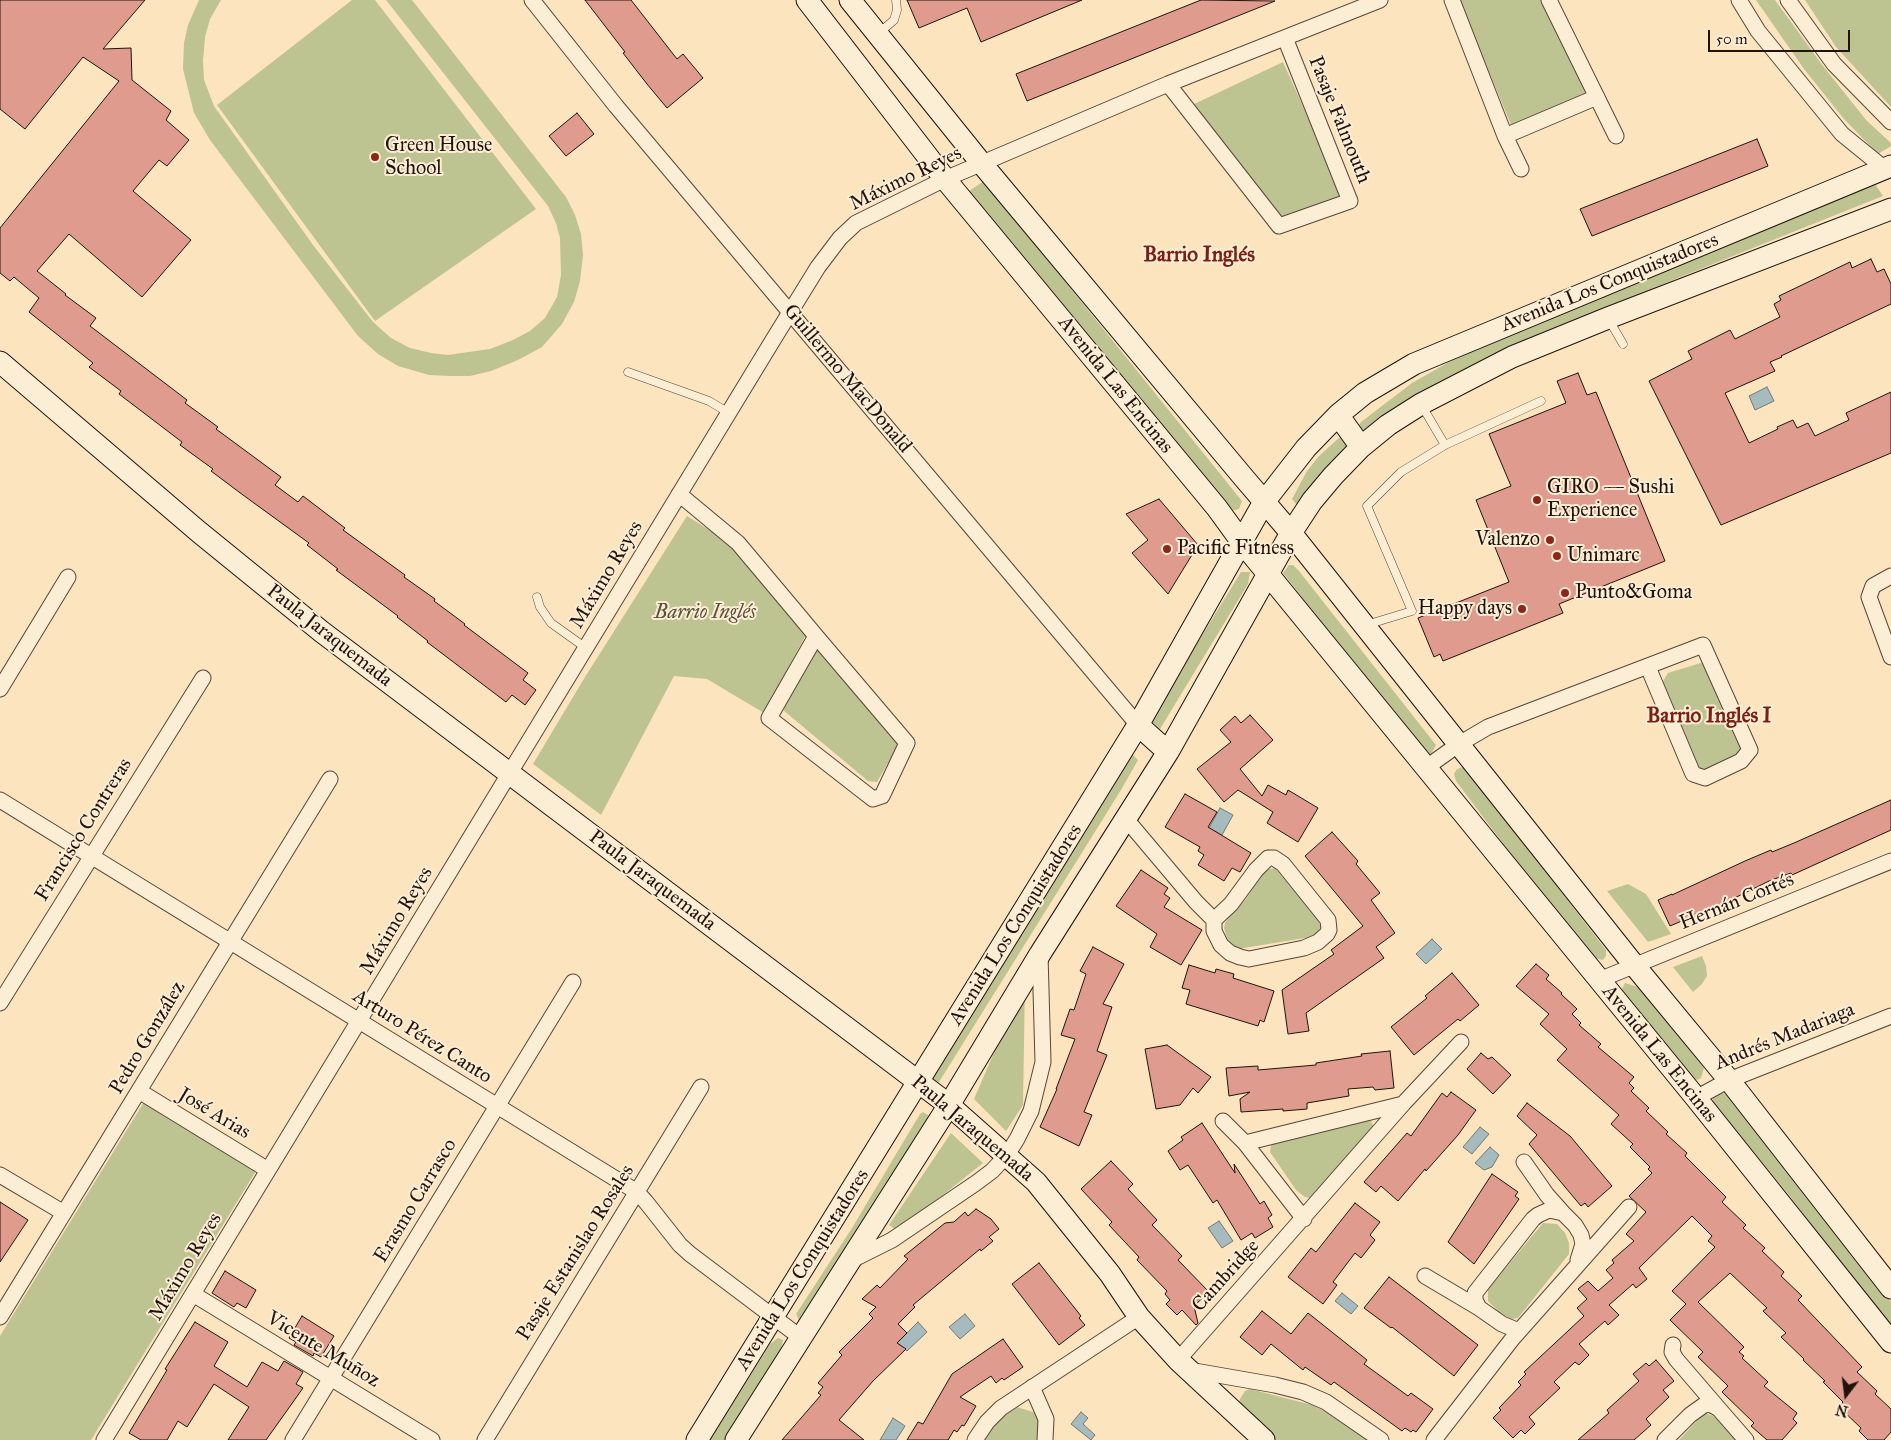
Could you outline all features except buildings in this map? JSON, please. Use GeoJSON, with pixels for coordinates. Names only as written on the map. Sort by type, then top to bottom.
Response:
{"type":"FeatureCollection","features":[{"type":"Feature","properties":{"kind":"street","name":"Guillermo MacDonald"},"geometry":{"type":"LineString","coordinates":[[532,0],[616,106],[1138,725],[1168,752]]}},
{"type":"Feature","properties":{"kind":"street","name":"Avenida Las Encinas"},"geometry":{"type":"LineString","coordinates":[[806,0],[945,179],[1217,508],[1241,541],[1696,1098],[1891,1342]]}},
{"type":"Feature","properties":{"kind":"street","name":"Avenida Las Encinas"},"geometry":{"type":"LineString","coordinates":[[850,0],[982,164],[1291,532],[1890,1284]]}},
{"type":"Feature","properties":{"kind":"street","name":"Máximo Reyes"},"geometry":{"type":"LineString","coordinates":[[104,1440],[790,312],[825,257],[840,238],[856,223],[945,179],[1168,84],[1380,0]]}},
{"type":"Feature","properties":{"kind":"street"},"geometry":{"type":"LineString","coordinates":[[1452,0],[1505,136],[1521,169]]}},
{"type":"Feature","properties":{"kind":"street"},"geometry":{"type":"LineString","coordinates":[[1549,0],[1616,136]]}},
{"type":"Feature","properties":{"kind":"street"},"geometry":{"type":"LineString","coordinates":[[1739,0],[1764,38],[1842,134],[1889,171]]}},
{"type":"Feature","properties":{"kind":"street"},"geometry":{"type":"LineString","coordinates":[[1788,0],[1834,64],[1891,122]]}},
{"type":"Feature","properties":{"kind":"street"},"geometry":{"type":"LineString","coordinates":[[837,38],[860,38],[878,35]]}},
{"type":"Feature","properties":{"kind":"street","name":"Pasaje Falmouth"},"geometry":{"type":"LineString","coordinates":[[1168,84],[1279,226],[1350,201],[1285,38]]}},
{"type":"Feature","properties":{"kind":"street"},"geometry":{"type":"LineString","coordinates":[[1505,136],[1597,97]]}},
{"type":"Feature","properties":{"kind":"street","name":"Avenida Los Conquistadores"},"geometry":{"type":"LineString","coordinates":[[697,1440],[919,1083],[1138,725],[1264,502],[1306,448],[1338,415],[1365,393],[1414,364],[1889,171]]}},
{"type":"Feature","properties":{"kind":"street","name":"Avenida Los Conquistadores"},"geometry":{"type":"LineString","coordinates":[[736,1440],[949,1104],[1040,954],[1168,752],[1291,532],[1312,501],[1361,447],[1388,425],[1421,404],[1512,357],[1891,209]]}},
{"type":"Feature","properties":{"kind":"street","name":"Paula Jaraquemada"},"geometry":{"type":"LineString","coordinates":[[0,362],[138,482],[322,632],[949,1104],[1036,1182],[1110,1274],[1139,1317],[1183,1365],[1264,1440]]}},
{"type":"Feature","properties":{"kind":"street"},"geometry":{"type":"LineString","coordinates":[[1338,415],[1361,447]]}},
{"type":"Feature","properties":{"kind":"street"},"geometry":{"type":"LineString","coordinates":[[680,494],[738,543],[907,743],[882,796],[873,799],[769,718],[816,636]]}},
{"type":"Feature","properties":{"kind":"street"},"geometry":{"type":"LineString","coordinates":[[1891,576],[1873,586],[1869,598],[1891,656]]}},
{"type":"Feature","properties":{"kind":"street"},"geometry":{"type":"LineString","coordinates":[[0,689],[68,578]]}},
{"type":"Feature","properties":{"kind":"street"},"geometry":{"type":"LineString","coordinates":[[1427,767],[1459,744],[1488,727],[1703,645],[1750,750],[1741,762],[1706,778],[1693,774],[1648,667]]}},
{"type":"Feature","properties":{"kind":"street","name":"Francisco Contreras"},"geometry":{"type":"LineString","coordinates":[[0,1003],[203,678]]}},
{"type":"Feature","properties":{"kind":"street","name":"Pedro González"},"geometry":{"type":"LineString","coordinates":[[0,1317],[330,779]]}},
{"type":"Feature","properties":{"kind":"street","name":"Arturo Pérez Canto"},"geometry":{"type":"LineString","coordinates":[[0,800],[637,1192],[680,1245],[800,1337]]}},
{"type":"Feature","properties":{"kind":"street"},"geometry":{"type":"LineString","coordinates":[[1126,819],[1196,902],[1214,920],[1214,931],[1222,945],[1230,953],[1249,959],[1312,945],[1327,934],[1329,924],[1283,864],[1271,858],[1261,864],[1231,904],[1214,920]]}},
{"type":"Feature","properties":{"kind":"street","name":"Hernán Cortés"},"geometry":{"type":"LineString","coordinates":[[1599,980],[1891,861]]}},
{"type":"Feature","properties":{"kind":"street","name":"Avenida Los Conquistadores"},"geometry":{"type":"LineString","coordinates":[[848,1262],[892,1240],[984,1177],[1007,1155],[1017,1139],[1031,1111],[1043,1062],[1040,954]]}},
{"type":"Feature","properties":{"kind":"street","name":"Erasmo Carrasco"},"geometry":{"type":"LineString","coordinates":[[292,1440],[573,982]]}},
{"type":"Feature","properties":{"kind":"street","name":"Andrés Madariaga"},"geometry":{"type":"LineString","coordinates":[[1696,1098],[1729,1080],[1891,1016]]}},
{"type":"Feature","properties":{"kind":"street","name":"Cambridge"},"geometry":{"type":"LineString","coordinates":[[1183,1365],[1304,1218],[1403,1104],[1461,1042]]}},
{"type":"Feature","properties":{"kind":"street","name":"Pasaje Estanislao Rosales"},"geometry":{"type":"LineString","coordinates":[[485,1440],[701,1087]]}},
{"type":"Feature","properties":{"kind":"street","name":"José Arias"},"geometry":{"type":"LineString","coordinates":[[139,1091],[268,1170]]}},
{"type":"Feature","properties":{"kind":"street"},"geometry":{"type":"LineString","coordinates":[[1245,1143],[1403,1104]]}},
{"type":"Feature","properties":{"kind":"street"},"geometry":{"type":"LineString","coordinates":[[1223,1121],[1245,1143],[1304,1218]]}},
{"type":"Feature","properties":{"kind":"street"},"geometry":{"type":"LineString","coordinates":[[1524,1162],[1547,1195],[1581,1235],[1583,1244],[1577,1265]]}},
{"type":"Feature","properties":{"kind":"street"},"geometry":{"type":"LineString","coordinates":[[0,1175],[64,1213]]}},
{"type":"Feature","properties":{"kind":"street"},"geometry":{"type":"LineString","coordinates":[[1434,1440],[1519,1331],[1629,1208]]}},
{"type":"Feature","properties":{"kind":"street"},"geometry":{"type":"LineString","coordinates":[[1479,1308],[1475,1300],[1475,1293],[1533,1219],[1538,1214],[1549,1210],[1563,1213]]}},
{"type":"Feature","properties":{"kind":"street"},"geometry":{"type":"LineString","coordinates":[[1425,1276],[1502,1324],[1519,1331]]}},
{"type":"Feature","properties":{"kind":"street","name":"Vicente Muñoz"},"geometry":{"type":"LineString","coordinates":[[193,1294],[432,1440]]}},
{"type":"Feature","properties":{"kind":"street"},"geometry":{"type":"LineString","coordinates":[[975,1440],[987,1422],[1001,1408],[1139,1317]]}},
{"type":"Feature","properties":{"kind":"street"},"geometry":{"type":"LineString","coordinates":[[1672,1345],[1672,1352],[1676,1359],[1746,1440]]}},
{"type":"Feature","properties":{"kind":"street"},"geometry":{"type":"LineString","coordinates":[[1183,1365],[1303,1392],[1326,1402],[1380,1440]]}},
{"type":"Feature","properties":{"kind":"street"},"geometry":{"type":"LineString","coordinates":[[1032,1387],[1046,1420],[1045,1440]]}},
{"type":"Feature","properties":{"kind":"street"},"geometry":{"type":"LineString","coordinates":[[1665,1440],[1690,1415],[1704,1405],[1710,1404],[1719,1409]]}},
{"type":"Feature","properties":{"kind":"lane"},"geometry":{"type":"LineString","coordinates":[[878,35],[894,20],[897,10],[896,0]]}},
{"type":"Feature","properties":{"kind":"lane"},"geometry":{"type":"LineString","coordinates":[[1608,318],[1623,344]]}},
{"type":"Feature","properties":{"kind":"lane"},"geometry":{"type":"LineString","coordinates":[[628,372],[709,401],[729,413]]}},
{"type":"Feature","properties":{"kind":"lane"},"geometry":{"type":"LineString","coordinates":[[1365,625],[1412,610],[1367,506],[1401,472],[1444,444],[1541,400]]}},
{"type":"Feature","properties":{"kind":"lane"},"geometry":{"type":"LineString","coordinates":[[1421,404],[1444,444]]}},
{"type":"Feature","properties":{"kind":"lane"},"geometry":{"type":"LineString","coordinates":[[537,597],[540,607],[551,622],[586,648]]}},
{"type":"Feature","properties":{"kind":"green space","name":"Green House School"},"geometry":{"type":"Polygon","coordinates":[[[199,0],[221,0],[210,19],[205,37],[203,61],[204,80],[214,106],[313,245],[373,322],[391,338],[410,348],[431,353],[448,355],[490,349],[530,331],[545,318],[557,297],[561,275],[560,238],[556,223],[548,206],[386,0],[412,0],[566,197],[575,215],[581,234],[583,255],[580,281],[574,302],[562,324],[542,347],[518,360],[491,371],[470,376],[429,375],[398,366],[378,354],[358,336],[210,140],[194,113],[183,69],[184,43],[188,25],[199,0]]]}},
{"type":"Feature","properties":{"kind":"green space","name":"Green House School"},"geometry":{"type":"Polygon","coordinates":[[[352,0],[375,0],[536,209],[375,321],[217,105],[352,0]]]}},
{"type":"Feature","properties":{"kind":"green space"},"geometry":{"type":"Polygon","coordinates":[[[1459,0],[1541,0],[1588,93],[1512,127],[1459,0]]]}},
{"type":"Feature","properties":{"kind":"green space"},"geometry":{"type":"Polygon","coordinates":[[[1756,0],[1775,0],[1823,66],[1867,121],[1891,143],[1891,146],[1878,154],[1844,119],[1804,69],[1756,0]]]}},
{"type":"Feature","properties":{"kind":"green space"},"geometry":{"type":"Polygon","coordinates":[[[1805,0],[1891,0],[1891,107],[1836,47],[1805,0]]]}},
{"type":"Feature","properties":{"kind":"green space"},"geometry":{"type":"Polygon","coordinates":[[[1283,62],[1340,189],[1340,198],[1288,218],[1280,217],[1190,106],[1283,62]]]}},
{"type":"Feature","properties":{"kind":"green space"},"geometry":{"type":"Polygon","coordinates":[[[984,181],[1242,501],[1239,509],[1231,511],[969,191],[984,181]]]}},
{"type":"Feature","properties":{"kind":"green space"},"geometry":{"type":"Polygon","coordinates":[[[1875,184],[1883,196],[1673,280],[1557,331],[1370,431],[1362,432],[1359,425],[1361,422],[1412,383],[1449,362],[1527,327],[1875,184]]]}},
{"type":"Feature","properties":{"kind":"green space"},"geometry":{"type":"Polygon","coordinates":[[[1341,436],[1350,447],[1301,506],[1296,504],[1292,499],[1307,471],[1319,456],[1341,436]]]}},
{"type":"Feature","properties":{"kind":"green space","name":"Barrio Inglés"},"geometry":{"type":"Polygon","coordinates":[[[687,516],[736,547],[808,631],[764,713],[707,679],[674,676],[601,815],[533,764],[585,677],[687,516]]]}},
{"type":"Feature","properties":{"kind":"green space"},"geometry":{"type":"Polygon","coordinates":[[[1289,565],[1293,565],[1299,571],[1436,745],[1431,754],[1423,753],[1283,573],[1289,565]]]}},
{"type":"Feature","properties":{"kind":"green space"},"geometry":{"type":"Polygon","coordinates":[[[1241,572],[1250,572],[1248,584],[1160,729],[1150,720],[1241,572]]]}},
{"type":"Feature","properties":{"kind":"green space"},"geometry":{"type":"Polygon","coordinates":[[[816,647],[900,742],[877,782],[868,781],[783,710],[816,647]]]}},
{"type":"Feature","properties":{"kind":"green space"},"geometry":{"type":"Polygon","coordinates":[[[1704,662],[1742,750],[1738,757],[1705,772],[1697,769],[1662,683],[1668,673],[1704,662]]]}},
{"type":"Feature","properties":{"kind":"green space"},"geometry":{"type":"Polygon","coordinates":[[[1129,751],[1138,760],[1121,790],[939,1082],[933,1081],[930,1071],[1129,751]]]}},
{"type":"Feature","properties":{"kind":"green space"},"geometry":{"type":"Polygon","coordinates":[[[1463,767],[1606,950],[1606,956],[1603,960],[1594,958],[1532,882],[1456,781],[1454,774],[1457,769],[1463,767]]]}},
{"type":"Feature","properties":{"kind":"green space"},"geometry":{"type":"Polygon","coordinates":[[[1275,868],[1318,919],[1321,928],[1311,937],[1238,949],[1227,938],[1224,928],[1225,923],[1246,899],[1264,870],[1275,868]]]}},
{"type":"Feature","properties":{"kind":"green space"},"geometry":{"type":"Polygon","coordinates":[[[1628,884],[1646,894],[1671,934],[1648,942],[1607,891],[1628,884]]]}},
{"type":"Feature","properties":{"kind":"green space"},"geometry":{"type":"Polygon","coordinates":[[[1702,956],[1707,976],[1702,984],[1693,992],[1673,967],[1702,956]]]}},
{"type":"Feature","properties":{"kind":"green space"},"geometry":{"type":"Polygon","coordinates":[[[1025,981],[1023,1105],[1006,1131],[974,1099],[1025,981]]]}},
{"type":"Feature","properties":{"kind":"green space"},"geometry":{"type":"Polygon","coordinates":[[[1625,983],[1638,987],[1698,1060],[1704,1068],[1701,1078],[1697,1080],[1690,1077],[1623,995],[1622,989],[1625,983]]]}},
{"type":"Feature","properties":{"kind":"green space"},"geometry":{"type":"Polygon","coordinates":[[[1717,1092],[1727,1094],[1891,1302],[1891,1328],[1789,1195],[1713,1102],[1713,1095],[1717,1092]]]}},
{"type":"Feature","properties":{"kind":"green space"},"geometry":{"type":"Polygon","coordinates":[[[144,1102],[256,1171],[91,1440],[0,1440],[0,1336],[144,1102]]]}},
{"type":"Feature","properties":{"kind":"green space"},"geometry":{"type":"Polygon","coordinates":[[[923,1112],[928,1115],[930,1122],[805,1321],[799,1320],[796,1314],[852,1228],[920,1114],[923,1112]]]}},
{"type":"Feature","properties":{"kind":"green space"},"geometry":{"type":"Polygon","coordinates":[[[1364,1119],[1371,1121],[1374,1128],[1314,1197],[1305,1197],[1296,1190],[1270,1152],[1271,1145],[1274,1142],[1364,1119]]]}},
{"type":"Feature","properties":{"kind":"green space"},"geometry":{"type":"Polygon","coordinates":[[[951,1133],[983,1163],[898,1231],[889,1225],[951,1133]]]}},
{"type":"Feature","properties":{"kind":"green space"},"geometry":{"type":"Polygon","coordinates":[[[1543,1223],[1557,1224],[1565,1233],[1569,1243],[1569,1254],[1518,1318],[1511,1319],[1499,1312],[1488,1301],[1488,1289],[1543,1223]]]}},
{"type":"Feature","properties":{"kind":"green space"},"geometry":{"type":"Polygon","coordinates":[[[778,1338],[783,1340],[781,1349],[726,1440],[710,1440],[770,1344],[778,1338]]]}},
{"type":"Feature","properties":{"kind":"green space"},"geometry":{"type":"Polygon","coordinates":[[[1250,1389],[1312,1405],[1326,1412],[1367,1440],[1273,1440],[1239,1404],[1245,1391],[1250,1389]]]}},
{"type":"Feature","properties":{"kind":"green space"},"geometry":{"type":"Polygon","coordinates":[[[1017,1407],[1036,1413],[1039,1420],[1037,1440],[981,1440],[998,1420],[1017,1407]]]}},
{"type":"Feature","properties":{"kind":"green space"},"geometry":{"type":"Polygon","coordinates":[[[1704,1413],[1719,1418],[1736,1440],[1679,1440],[1704,1413]]]}},
{"type":"Feature","properties":{"kind":"shaded area"},"geometry":{"type":"Polygon","coordinates":[[[1767,387],[1774,401],[1755,410],[1749,396],[1767,387]]]}},
{"type":"Feature","properties":{"kind":"shaded area"},"geometry":{"type":"Polygon","coordinates":[[[1220,808],[1233,815],[1222,835],[1209,828],[1220,808]]]}},
{"type":"Feature","properties":{"kind":"shaded area"},"geometry":{"type":"Polygon","coordinates":[[[1432,939],[1442,949],[1426,964],[1416,954],[1432,939]]]}},
{"type":"Feature","properties":{"kind":"shaded area"},"geometry":{"type":"Polygon","coordinates":[[[1480,1127],[1489,1134],[1472,1154],[1463,1147],[1480,1127]]]}},
{"type":"Feature","properties":{"kind":"shaded area"},"geometry":{"type":"Polygon","coordinates":[[[1490,1147],[1499,1155],[1492,1167],[1484,1170],[1475,1163],[1490,1147]]]}},
{"type":"Feature","properties":{"kind":"shaded area"},"geometry":{"type":"Polygon","coordinates":[[[1219,1221],[1233,1241],[1222,1248],[1208,1228],[1219,1221]]]}},
{"type":"Feature","properties":{"kind":"shaded area"},"geometry":{"type":"Polygon","coordinates":[[[1342,1293],[1358,1306],[1351,1314],[1335,1301],[1342,1293]]]}},
{"type":"Feature","properties":{"kind":"shaded area"},"geometry":{"type":"Polygon","coordinates":[[[965,1314],[975,1326],[960,1339],[949,1327],[965,1314]]]}},
{"type":"Feature","properties":{"kind":"shaded area"},"geometry":{"type":"Polygon","coordinates":[[[918,1322],[927,1332],[907,1351],[897,1343],[918,1322]]]}},
{"type":"Feature","properties":{"kind":"shaded area"},"geometry":{"type":"Polygon","coordinates":[[[1081,1412],[1088,1418],[1083,1424],[1095,1435],[1091,1440],[1071,1424],[1081,1412]]]}},
{"type":"Feature","properties":{"kind":"shaded area"},"geometry":{"type":"Polygon","coordinates":[[[893,1418],[905,1426],[896,1440],[880,1440],[893,1418]]]}},
{"type":"Feature","properties":{"kind":"place","name":"Green House School"},"geometry":{"type":"Point","coordinates":[375,157]}},
{"type":"Feature","properties":{"kind":"place","name":"GIRO — Sushi Experience"},"geometry":{"type":"Point","coordinates":[1537,500]}},
{"type":"Feature","properties":{"kind":"place","name":"Valenzo"},"geometry":{"type":"Point","coordinates":[1550,540]}},
{"type":"Feature","properties":{"kind":"place","name":"Pacific Fitness"},"geometry":{"type":"Point","coordinates":[1167,549]}},
{"type":"Feature","properties":{"kind":"place","name":"Unimarc"},"geometry":{"type":"Point","coordinates":[1557,556]}},
{"type":"Feature","properties":{"kind":"place","name":"Punto&Goma"},"geometry":{"type":"Point","coordinates":[1565,593]}},
{"type":"Feature","properties":{"kind":"place","name":"Happy days"},"geometry":{"type":"Point","coordinates":[1522,609]}},
{"type":"Feature","properties":{"kind":"district","name":"Barrio Inglés"},"geometry":{"type":"Point","coordinates":[1199,256]}},
{"type":"Feature","properties":{"kind":"district","name":"Barrio Inglés I"},"geometry":{"type":"Point","coordinates":[1709,717]}}]}
